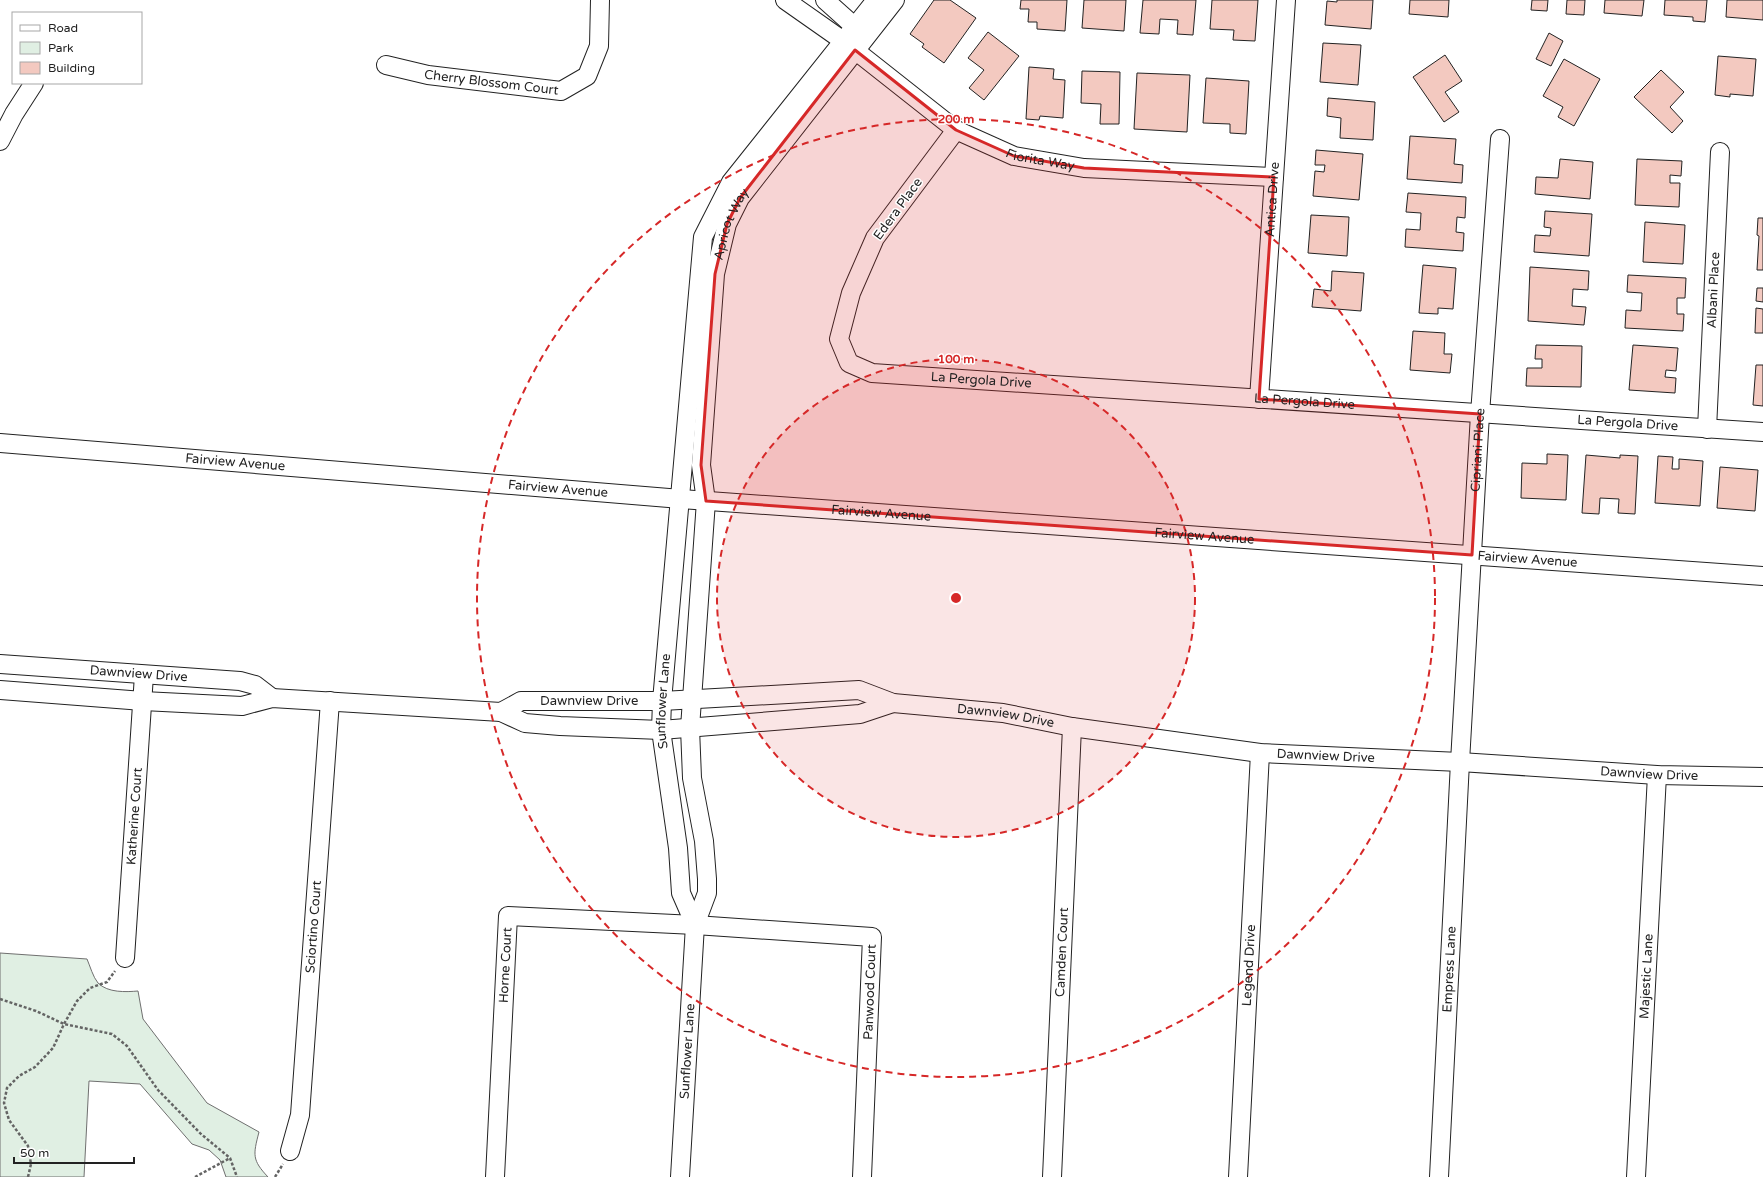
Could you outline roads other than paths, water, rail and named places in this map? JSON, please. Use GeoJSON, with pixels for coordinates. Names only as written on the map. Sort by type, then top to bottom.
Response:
{"type":"FeatureCollection","features":[{"type":"Feature","properties":{"kind":"street","name":"Cherry Blossom Court"},"geometry":{"type":"LineString","coordinates":[[386,65],[428,75],[561,91],[587,76],[599,46],[600,0]]}},
{"type":"Feature","properties":{"kind":"street","name":"Fiorita Way"},"geometry":{"type":"LineString","coordinates":[[785,0],[849,45],[956,130],[1014,156],[1084,168],[1274,178]]}},
{"type":"Feature","properties":{"kind":"street"},"geometry":{"type":"LineString","coordinates":[[825,0],[854,26]]}},
{"type":"Feature","properties":{"kind":"street","name":"Apricot Way"},"geometry":{"type":"LineString","coordinates":[[706,501],[701,465],[715,274],[727,224],[740,198],[849,45],[854,26],[876,0]]}},
{"type":"Feature","properties":{"kind":"street","name":"Apricot Way"},"geometry":{"type":"LineString","coordinates":[[681,499],[703,238],[731,182],[849,45],[895,0]]}},
{"type":"Feature","properties":{"kind":"street","name":"Antica Drive"},"geometry":{"type":"LineString","coordinates":[[1259,399],[1286,0]]}},
{"type":"Feature","properties":{"kind":"street"},"geometry":{"type":"LineString","coordinates":[[0,141],[14,114],[33,84]]}},
{"type":"Feature","properties":{"kind":"street","name":"Edera Place"},"geometry":{"type":"LineString","coordinates":[[849,363],[839,339],[851,293],[875,238],[956,130]]}},
{"type":"Feature","properties":{"kind":"street","name":"Cipriani Place"},"geometry":{"type":"LineString","coordinates":[[1460,762],[1480,414],[1500,138]]}},
{"type":"Feature","properties":{"kind":"street","name":"Albani Place"},"geometry":{"type":"LineString","coordinates":[[1708,429],[1720,152]]}},
{"type":"Feature","properties":{"kind":"street","name":"La Pergola Drive"},"geometry":{"type":"LineString","coordinates":[[849,363],[872,373],[1763,432]]}},
{"type":"Feature","properties":{"kind":"street","name":"Fairview Avenue"},"geometry":{"type":"LineString","coordinates":[[0,443],[706,501],[1763,576]]}},
{"type":"Feature","properties":{"kind":"street","name":"Sunflower Lane"},"geometry":{"type":"LineString","coordinates":[[681,499],[662,701],[662,730],[678,848],[681,893],[695,925]]}},
{"type":"Feature","properties":{"kind":"street","name":"Sunflower Lane"},"geometry":{"type":"LineString","coordinates":[[680,1177],[695,925],[707,893],[704,841],[692,778],[690,728],[706,501]]}},
{"type":"Feature","properties":{"kind":"street","name":"Dawnview Drive"},"geometry":{"type":"LineString","coordinates":[[0,664],[240,681],[255,685],[272,698]]}},
{"type":"Feature","properties":{"kind":"street","name":"Katherine Court"},"geometry":{"type":"LineString","coordinates":[[125,958],[144,675]]}},
{"type":"Feature","properties":{"kind":"street","name":"Dawnview Drive"},"geometry":{"type":"LineString","coordinates":[[0,690],[143,701],[242,706],[272,698],[330,701],[501,712],[525,723],[560,726],[662,730],[860,714],[893,703]]}},
{"type":"Feature","properties":{"kind":"street","name":"Dawnview Drive"},"geometry":{"type":"LineString","coordinates":[[501,712],[521,701],[662,701],[691,698],[859,690],[893,703],[1003,713],[1072,727],[1260,753],[1460,762],[1657,775],[1763,777]]}},
{"type":"Feature","properties":{"kind":"street","name":"Sciortino Court"},"geometry":{"type":"LineString","coordinates":[[290,1151],[300,1115],[330,701]]}},
{"type":"Feature","properties":{"kind":"street","name":"Camden Court"},"geometry":{"type":"LineString","coordinates":[[1052,1177],[1072,727]]}},
{"type":"Feature","properties":{"kind":"street","name":"Legend Drive"},"geometry":{"type":"LineString","coordinates":[[1238,1177],[1260,753]]}},
{"type":"Feature","properties":{"kind":"street","name":"Empress Lane"},"geometry":{"type":"LineString","coordinates":[[1439,1177],[1460,762]]}},
{"type":"Feature","properties":{"kind":"street","name":"Majestic Lane"},"geometry":{"type":"LineString","coordinates":[[1636,1177],[1657,775]]}},
{"type":"Feature","properties":{"kind":"street","name":"Horne Court"},"geometry":{"type":"LineString","coordinates":[[495,1177],[508,916],[695,925]]}},
{"type":"Feature","properties":{"kind":"street","name":"Panwood Court"},"geometry":{"type":"LineString","coordinates":[[695,925],[872,937],[862,1177]]}}]}
